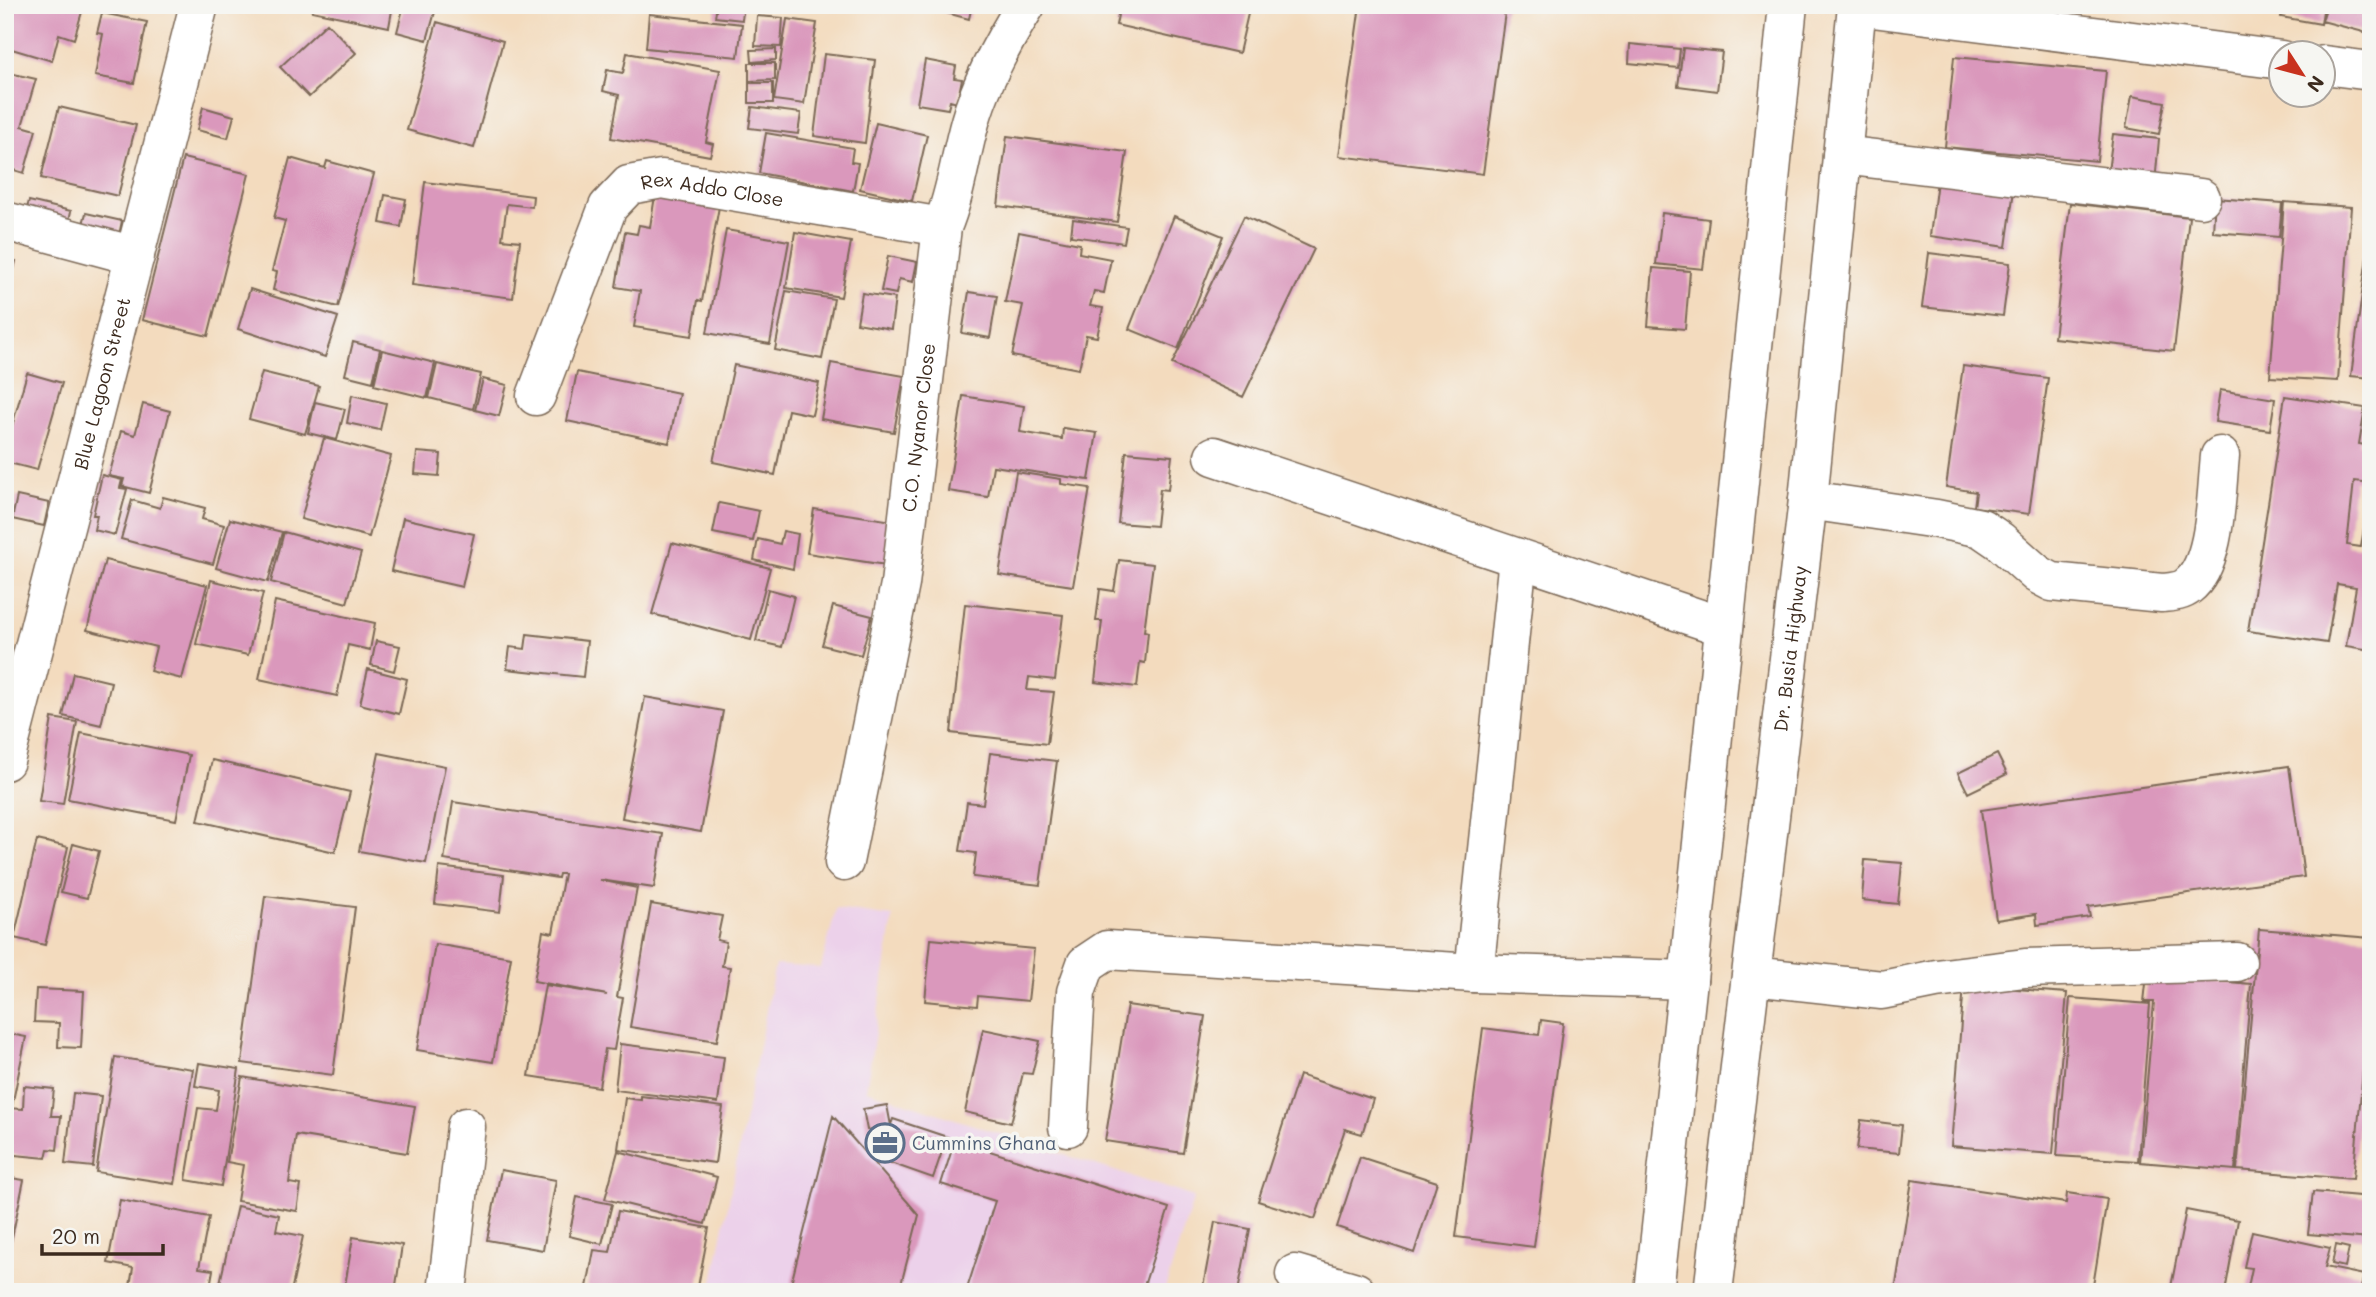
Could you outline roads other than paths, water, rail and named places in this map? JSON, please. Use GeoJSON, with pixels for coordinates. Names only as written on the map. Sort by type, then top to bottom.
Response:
{"type":"FeatureCollection","features":[{"type":"Feature","properties":{"kind":"main road","name":"Blue Lagoon Street"},"geometry":{"type":"LineString","coordinates":[[5,761],[199,5]]}},
{"type":"Feature","properties":{"kind":"main road","name":"C.O. Nyanor Close"},"geometry":{"type":"LineString","coordinates":[[844,862],[900,584],[942,227],[949,210],[971,119],[1000,51],[1026,5]]}},
{"type":"Feature","properties":{"kind":"main road"},"geometry":{"type":"LineString","coordinates":[[1654,1292],[1788,5]]}},
{"type":"Feature","properties":{"kind":"main road"},"geometry":{"type":"LineString","coordinates":[[1857,6],[2268,58]]}},
{"type":"Feature","properties":{"kind":"main road","name":"Dr. Busia Highway"},"geometry":{"type":"LineString","coordinates":[[1713,1292],[1808,500],[1857,6]]}},
{"type":"Feature","properties":{"kind":"main road"},"geometry":{"type":"LineString","coordinates":[[2338,67],[2371,71]]}},
{"type":"Feature","properties":{"kind":"main road"},"geometry":{"type":"LineString","coordinates":[[1842,155],[2201,198]]}},
{"type":"Feature","properties":{"kind":"main road","name":"Rex Addo Close"},"geometry":{"type":"LineString","coordinates":[[536,396],[608,207],[629,186],[662,179],[942,227]]}},
{"type":"Feature","properties":{"kind":"main road"},"geometry":{"type":"LineString","coordinates":[[5,221],[135,256]]}},
{"type":"Feature","properties":{"kind":"main road"},"geometry":{"type":"LineString","coordinates":[[1214,456],[1724,627]]}},
{"type":"Feature","properties":{"kind":"main road"},"geometry":{"type":"LineString","coordinates":[[1808,500],[1959,522],[1981,528],[2037,574],[2052,582],[2162,593],[2177,592],[2188,586],[2201,571],[2207,554],[2220,456]]}},
{"type":"Feature","properties":{"kind":"main road"},"geometry":{"type":"LineString","coordinates":[[1474,973],[1518,558]]}},
{"type":"Feature","properties":{"kind":"main road"},"geometry":{"type":"LineString","coordinates":[[1068,1128],[1076,992],[1086,964],[1107,950],[1474,973],[1688,980]]}},
{"type":"Feature","properties":{"kind":"main road"},"geometry":{"type":"LineString","coordinates":[[1752,976],[1882,990],[1936,979],[2025,968],[2237,962]]}},
{"type":"Feature","properties":{"kind":"main road"},"geometry":{"type":"LineString","coordinates":[[447,1292],[466,1127]]}},
{"type":"Feature","properties":{"kind":"main road"},"geometry":{"type":"LineString","coordinates":[[1295,1274],[1356,1292]]}},
{"type":"Feature","properties":{"kind":"place","name":"Cummins Ghana"},"geometry":{"type":"Point","coordinates":[885,1143]}}]}
